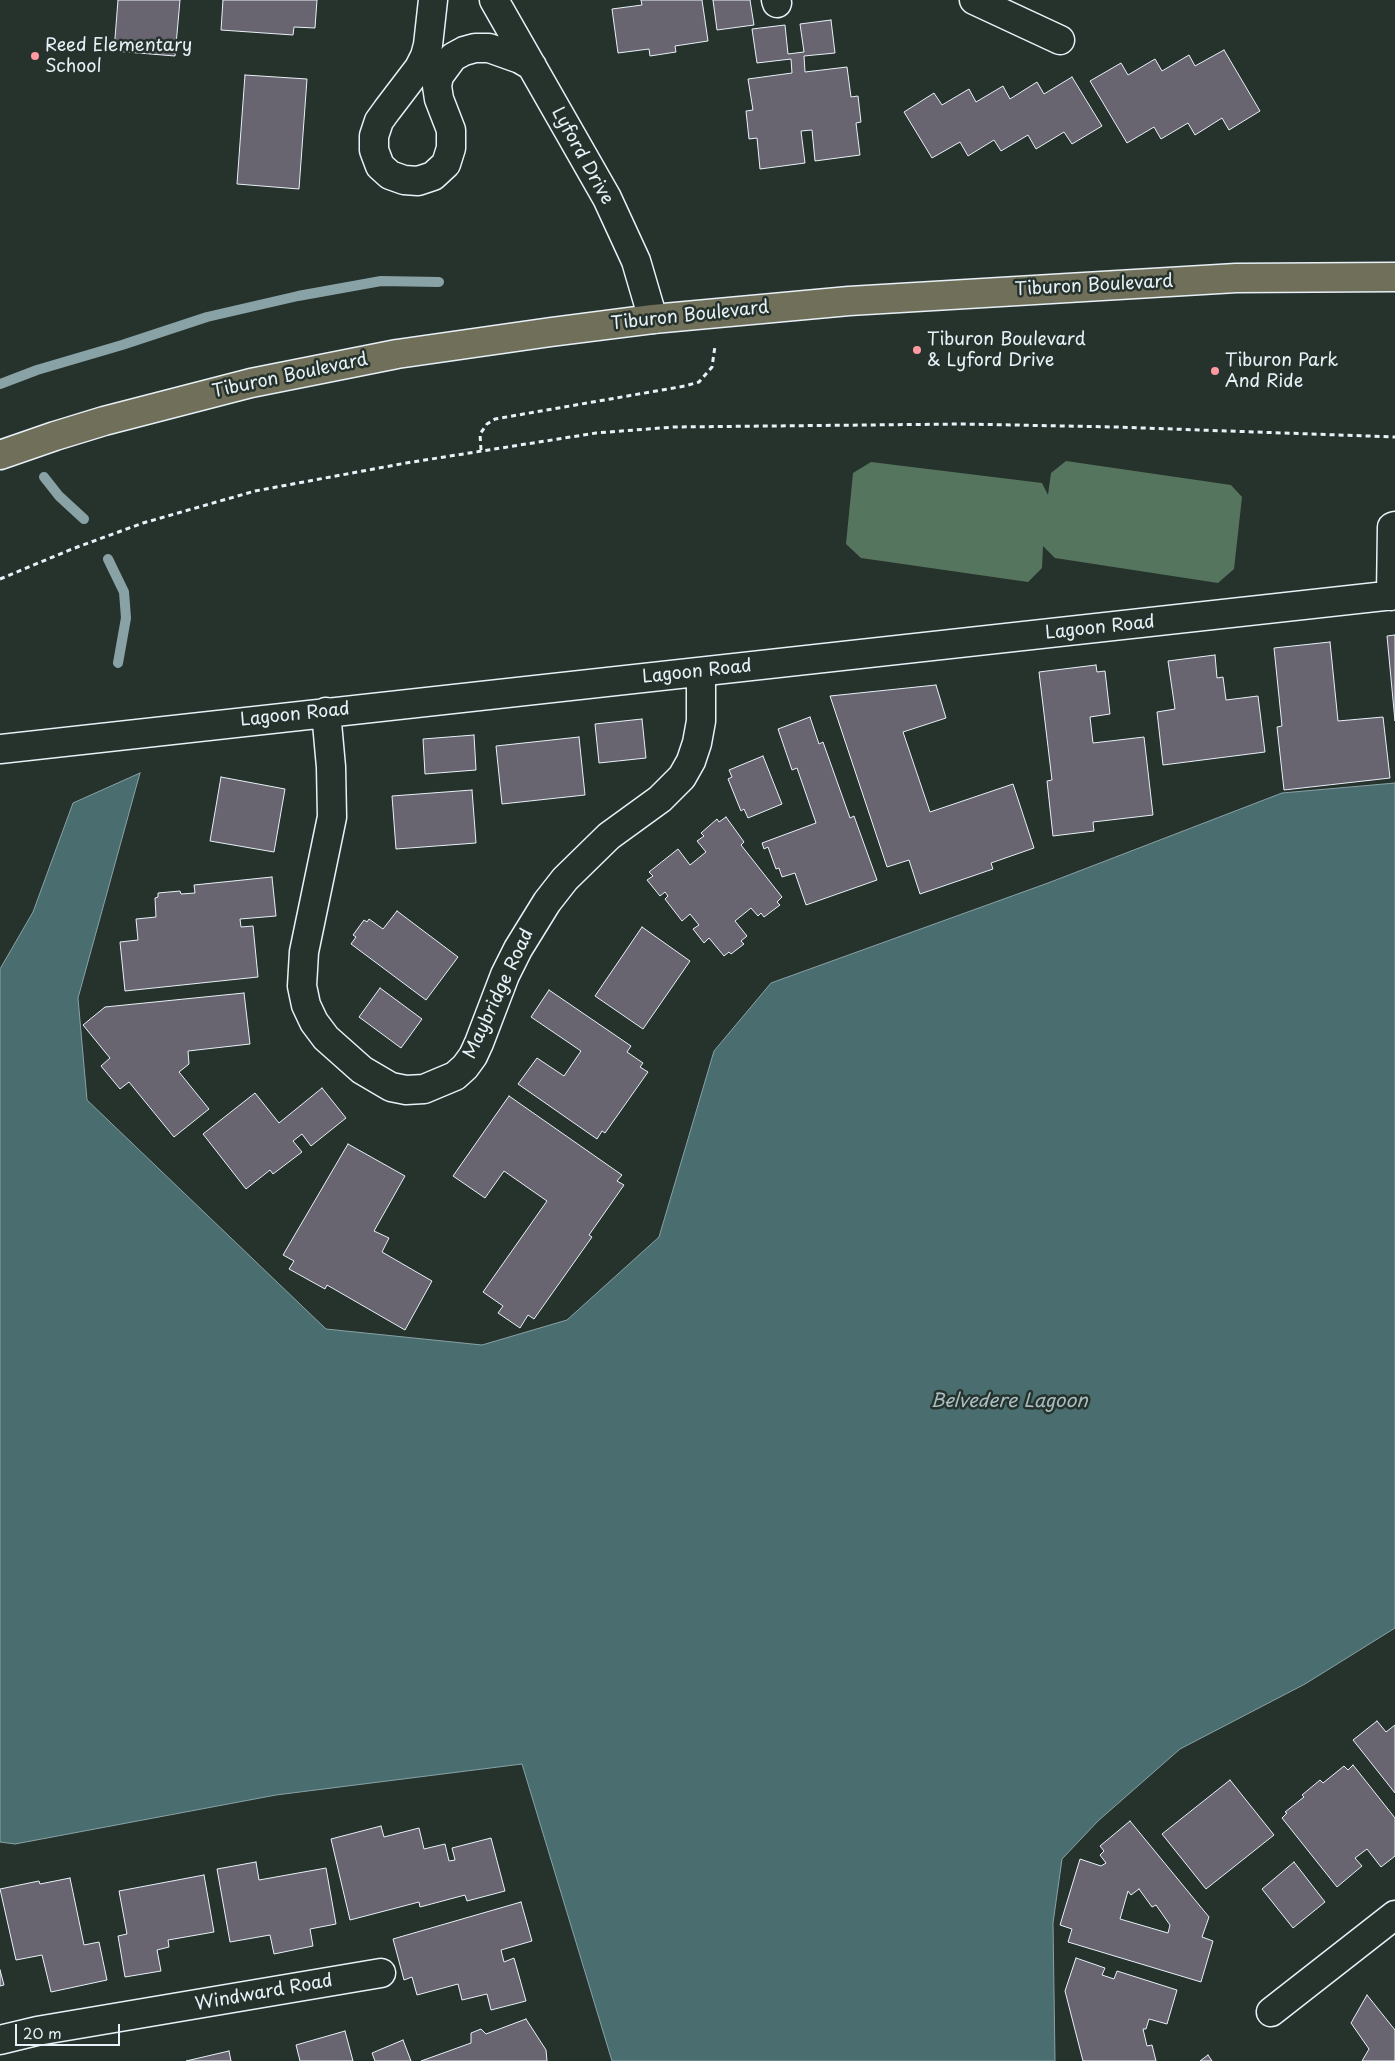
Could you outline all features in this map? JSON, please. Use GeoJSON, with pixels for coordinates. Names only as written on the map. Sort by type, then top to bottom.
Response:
{"type":"FeatureCollection","features":[{"type":"Feature","properties":{"kind":"main road","name":"Tiburon Boulevard"},"geometry":{"type":"LineString","coordinates":[[0,455],[104,421],[203,395],[300,373],[434,348],[653,319],[849,301],[1098,285],[1236,278],[1395,277]]}},
{"type":"Feature","properties":{"kind":"street"},"geometry":{"type":"LineString","coordinates":[[433,0],[425,56],[419,68],[386,110],[379,121],[374,136],[374,150],[380,166],[390,175],[404,180],[418,181],[433,176],[446,164],[451,148],[451,130],[439,99],[437,86],[439,76],[453,57],[475,48],[489,48],[520,59],[532,66]]}},
{"type":"Feature","properties":{"kind":"street","name":"Lyford Drive"},"geometry":{"type":"LineString","coordinates":[[494,0],[619,222],[636,261],[653,319]]}},
{"type":"Feature","properties":{"kind":"street"},"geometry":{"type":"LineString","coordinates":[[974,0],[1060,40]]}},
{"type":"Feature","properties":{"kind":"street"},"geometry":{"type":"LineString","coordinates":[[1393,595],[1392,527],[1395,526]]}},
{"type":"Feature","properties":{"kind":"street","name":"Lagoon Road"},"geometry":{"type":"LineString","coordinates":[[0,749],[1393,595]]}},
{"type":"Feature","properties":{"kind":"street","name":"Maybridge Road"},"geometry":{"type":"LineString","coordinates":[[326,712],[331,768],[332,817],[304,952],[302,986],[306,1005],[314,1022],[326,1038],[362,1070],[391,1087],[406,1090],[424,1089],[455,1076],[473,1056],[505,975],[518,949],[547,902],[565,880],[609,836],[660,799],[682,777],[691,761],[697,743],[701,714],[701,672]]}},
{"type":"Feature","properties":{"kind":"street"},"geometry":{"type":"LineString","coordinates":[[1271,2012],[1395,1915]]}},
{"type":"Feature","properties":{"kind":"street","name":"Windward Road"},"geometry":{"type":"LineString","coordinates":[[0,2040],[47,2029],[380,1973]]}},
{"type":"Feature","properties":{"kind":"path"},"geometry":{"type":"LineString","coordinates":[[481,450],[480,434],[487,424],[496,419],[699,382],[708,373],[714,359],[715,313]]}},
{"type":"Feature","properties":{"kind":"path"},"geometry":{"type":"LineString","coordinates":[[0,579],[106,535],[217,500],[293,483],[481,450],[596,433],[674,427],[923,424],[1036,425],[1395,437]]}},
{"type":"Feature","properties":{"kind":"green space"},"geometry":{"type":"Polygon","coordinates":[[[1066,461],[1231,485],[1242,497],[1234,569],[1218,583],[1055,558],[1043,546],[1042,568],[1028,582],[861,558],[846,544],[853,473],[871,462],[1042,483],[1048,495],[1051,473],[1066,461]]]}},
{"type":"Feature","properties":{"kind":"water","name":"Belvedere Lagoon"},"geometry":{"type":"Polygon","coordinates":[[[140,773],[78,998],[87,1100],[326,1329],[482,1345],[567,1320],[659,1237],[714,1051],[771,983],[1048,883],[1282,793],[1395,783],[1395,1628],[1305,1684],[1180,1749],[1098,1821],[1062,1859],[1053,1923],[1055,2061],[612,2061],[522,1764],[276,1795],[15,1844],[0,1842],[0,969],[33,912],[73,803],[140,773]]]}},
{"type":"Feature","properties":{"kind":"building"},"geometry":{"type":"Polygon","coordinates":[[[118,0],[180,0],[175,56],[114,51],[118,0]]]}},
{"type":"Feature","properties":{"kind":"building"},"geometry":{"type":"Polygon","coordinates":[[[223,0],[317,0],[315,28],[294,27],[293,35],[221,30],[223,0]]]}},
{"type":"Feature","properties":{"kind":"building"},"geometry":{"type":"Polygon","coordinates":[[[641,0],[702,0],[708,41],[675,46],[676,52],[650,56],[649,49],[618,53],[612,9],[642,5],[641,0]]]}},
{"type":"Feature","properties":{"kind":"building"},"geometry":{"type":"Polygon","coordinates":[[[713,0],[750,0],[754,25],[717,30],[713,0]]]}},
{"type":"Feature","properties":{"kind":"building"},"geometry":{"type":"Polygon","coordinates":[[[831,20],[835,53],[804,56],[805,72],[847,67],[851,97],[858,96],[861,122],[856,123],[860,155],[815,161],[812,130],[801,131],[805,163],[760,169],[757,138],[749,139],[746,111],[753,110],[748,79],[792,73],[791,59],[757,63],[752,29],[785,25],[788,54],[804,52],[800,24],[831,20]]]}},
{"type":"Feature","properties":{"kind":"building"},"geometry":{"type":"Polygon","coordinates":[[[1224,50],[1260,111],[1229,130],[1222,118],[1195,135],[1188,123],[1161,139],[1154,127],[1127,143],[1090,81],[1121,63],[1128,75],[1155,59],[1162,71],[1189,55],[1195,66],[1224,50]]]}},
{"type":"Feature","properties":{"kind":"building"},"geometry":{"type":"Polygon","coordinates":[[[245,75],[307,79],[299,189],[237,184],[245,75]]]}},
{"type":"Feature","properties":{"kind":"building"},"geometry":{"type":"Polygon","coordinates":[[[1072,77],[1102,126],[1072,144],[1064,132],[1036,149],[1028,135],[1001,151],[994,140],[968,156],[960,142],[932,158],[904,112],[934,93],[942,105],[969,89],[976,102],[1003,86],[1010,99],[1037,82],[1044,94],[1072,77]]]}},
{"type":"Feature","properties":{"kind":"building"},"geometry":{"type":"Polygon","coordinates":[[[1395,635],[1395,721],[1387,636],[1395,635]]]}},
{"type":"Feature","properties":{"kind":"building"},"geometry":{"type":"Polygon","coordinates":[[[1330,642],[1338,721],[1383,717],[1390,778],[1284,790],[1277,727],[1282,726],[1274,648],[1330,642]]]}},
{"type":"Feature","properties":{"kind":"building"},"geometry":{"type":"Polygon","coordinates":[[[1215,655],[1217,678],[1223,677],[1226,700],[1258,696],[1265,752],[1163,765],[1157,712],[1175,709],[1168,661],[1215,655]]]}},
{"type":"Feature","properties":{"kind":"building"},"geometry":{"type":"Polygon","coordinates":[[[1096,665],[1097,672],[1105,671],[1110,714],[1090,717],[1093,743],[1144,737],[1153,815],[1093,822],[1094,831],[1053,836],[1047,781],[1052,780],[1039,672],[1096,665]]]}},
{"type":"Feature","properties":{"kind":"building"},"geometry":{"type":"Polygon","coordinates":[[[936,685],[946,718],[903,732],[930,812],[1013,784],[1034,848],[991,863],[993,869],[920,894],[909,860],[887,867],[830,696],[936,685]]]}},
{"type":"Feature","properties":{"kind":"building"},"geometry":{"type":"Polygon","coordinates":[[[810,717],[819,744],[823,742],[850,818],[854,816],[877,880],[806,905],[795,873],[782,877],[779,868],[776,869],[768,847],[764,849],[762,843],[816,823],[797,768],[792,770],[778,729],[810,717]]]}},
{"type":"Feature","properties":{"kind":"building"},"geometry":{"type":"Polygon","coordinates":[[[642,719],[646,758],[599,763],[595,724],[642,719]]]}},
{"type":"Feature","properties":{"kind":"building"},"geometry":{"type":"Polygon","coordinates":[[[474,735],[476,770],[425,774],[423,739],[474,735]]]}},
{"type":"Feature","properties":{"kind":"building"},"geometry":{"type":"Polygon","coordinates":[[[579,737],[585,795],[502,804],[496,746],[579,737]]]}},
{"type":"Feature","properties":{"kind":"building"},"geometry":{"type":"Polygon","coordinates":[[[763,756],[782,804],[748,818],[744,809],[741,811],[728,779],[732,777],[729,770],[763,756]]]}},
{"type":"Feature","properties":{"kind":"building"},"geometry":{"type":"Polygon","coordinates":[[[221,777],[285,789],[274,852],[210,841],[221,777]]]}},
{"type":"Feature","properties":{"kind":"building"},"geometry":{"type":"Polygon","coordinates":[[[472,790],[476,843],[396,849],[392,796],[472,790]]]}},
{"type":"Feature","properties":{"kind":"building"},"geometry":{"type":"Polygon","coordinates":[[[726,817],[744,842],[741,845],[782,897],[777,902],[780,905],[764,917],[761,913],[758,916],[751,908],[735,921],[747,936],[741,941],[744,944],[731,954],[729,952],[724,956],[709,938],[704,943],[693,929],[699,925],[690,914],[682,921],[665,899],[668,896],[665,892],[660,896],[647,880],[653,876],[649,872],[678,849],[690,865],[706,852],[697,841],[704,836],[701,833],[717,819],[719,822],[726,817]]]}},
{"type":"Feature","properties":{"kind":"building"},"geometry":{"type":"Polygon","coordinates":[[[272,877],[276,916],[240,919],[241,927],[253,926],[258,977],[125,991],[120,942],[138,940],[136,919],[156,917],[155,898],[158,897],[158,893],[180,891],[181,894],[195,893],[194,885],[272,877]]]}},
{"type":"Feature","properties":{"kind":"building"},"geometry":{"type":"Polygon","coordinates":[[[397,911],[458,957],[426,1000],[351,944],[356,937],[353,935],[364,920],[367,922],[369,919],[383,929],[397,911]]]}},
{"type":"Feature","properties":{"kind":"building"},"geometry":{"type":"Polygon","coordinates":[[[642,927],[690,961],[643,1029],[595,996],[642,927]]]}},
{"type":"Feature","properties":{"kind":"building"},"geometry":{"type":"Polygon","coordinates":[[[380,988],[422,1019],[401,1048],[359,1017],[380,988]]]}},
{"type":"Feature","properties":{"kind":"building"},"geometry":{"type":"Polygon","coordinates":[[[549,990],[631,1046],[627,1052],[643,1063],[640,1067],[648,1072],[605,1133],[602,1131],[597,1139],[518,1084],[537,1058],[564,1076],[581,1051],[531,1017],[549,990]]]}},
{"type":"Feature","properties":{"kind":"building"},"geometry":{"type":"Polygon","coordinates":[[[244,993],[250,1044],[188,1051],[189,1064],[179,1072],[209,1109],[174,1137],[129,1082],[120,1089],[101,1066],[110,1058],[83,1025],[105,1007],[244,993]]]}},
{"type":"Feature","properties":{"kind":"building"},"geometry":{"type":"Polygon","coordinates":[[[322,1088],[346,1118],[311,1146],[302,1134],[293,1141],[302,1152],[273,1174],[270,1170],[246,1189],[203,1134],[255,1093],[279,1123],[322,1088]]]}},
{"type":"Feature","properties":{"kind":"building"},"geometry":{"type":"Polygon","coordinates":[[[509,1096],[622,1175],[617,1181],[624,1185],[589,1235],[592,1237],[534,1319],[528,1315],[520,1328],[498,1313],[503,1306],[483,1292],[547,1201],[504,1171],[485,1198],[453,1176],[509,1096]]]}},
{"type":"Feature","properties":{"kind":"building"},"geometry":{"type":"Polygon","coordinates":[[[348,1144],[405,1176],[374,1231],[389,1238],[382,1252],[432,1281],[405,1330],[327,1285],[325,1289],[289,1269],[294,1261],[283,1255],[348,1144]]]}},
{"type":"Feature","properties":{"kind":"building"},"geometry":{"type":"Polygon","coordinates":[[[1377,1721],[1386,1732],[1395,1725],[1395,1793],[1353,1740],[1377,1721]]]}},
{"type":"Feature","properties":{"kind":"building"},"geometry":{"type":"Polygon","coordinates":[[[1353,1765],[1395,1818],[1395,1856],[1381,1867],[1367,1849],[1355,1858],[1362,1866],[1337,1887],[1282,1818],[1287,1813],[1285,1812],[1304,1797],[1302,1795],[1320,1780],[1323,1783],[1344,1766],[1348,1770],[1353,1765]]]}},
{"type":"Feature","properties":{"kind":"building"},"geometry":{"type":"Polygon","coordinates":[[[1230,1780],[1274,1835],[1206,1889],[1162,1834],[1230,1780]]]}},
{"type":"Feature","properties":{"kind":"building"},"geometry":{"type":"Polygon","coordinates":[[[1130,1821],[1209,1917],[1202,1937],[1213,1941],[1201,1982],[1068,1942],[1072,1929],[1060,1925],[1080,1859],[1101,1866],[1106,1863],[1100,1855],[1104,1851],[1100,1846],[1130,1821]],[[1139,1889],[1131,1895],[1128,1891],[1120,1919],[1168,1933],[1170,1925],[1156,1905],[1152,1907],[1139,1889]]]}},
{"type":"Feature","properties":{"kind":"building"},"geometry":{"type":"Polygon","coordinates":[[[381,1826],[384,1837],[419,1828],[424,1849],[445,1844],[449,1861],[455,1860],[452,1848],[491,1838],[505,1891],[467,1901],[465,1895],[420,1907],[419,1902],[350,1920],[331,1839],[381,1826]]]}},
{"type":"Feature","properties":{"kind":"building"},"geometry":{"type":"Polygon","coordinates":[[[256,1862],[259,1880],[326,1868],[336,1924],[310,1929],[313,1946],[274,1954],[270,1935],[230,1942],[217,1869],[256,1862]]]}},
{"type":"Feature","properties":{"kind":"building"},"geometry":{"type":"Polygon","coordinates":[[[1294,1862],[1325,1902],[1293,1928],[1262,1889],[1294,1862]]]}},
{"type":"Feature","properties":{"kind":"building"},"geometry":{"type":"Polygon","coordinates":[[[204,1875],[214,1932],[168,1940],[169,1947],[157,1950],[161,1971],[125,1977],[118,1936],[127,1934],[119,1891],[204,1875]]]}},
{"type":"Feature","properties":{"kind":"building"},"geometry":{"type":"Polygon","coordinates":[[[70,1878],[84,1945],[99,1942],[107,1980],[51,1992],[42,1955],[16,1960],[0,1889],[39,1881],[40,1884],[70,1878]]]}},
{"type":"Feature","properties":{"kind":"building"},"geometry":{"type":"Polygon","coordinates":[[[521,1902],[532,1941],[501,1950],[504,1962],[514,1958],[526,2001],[491,2010],[487,1994],[462,2000],[458,1984],[417,1995],[412,1977],[404,1980],[393,1939],[521,1902]]]}},
{"type":"Feature","properties":{"kind":"building"},"geometry":{"type":"Polygon","coordinates":[[[1076,1958],[1105,1968],[1102,1975],[1114,1979],[1117,1971],[1177,1990],[1167,2024],[1149,2019],[1146,2029],[1143,2029],[1147,2046],[1152,2045],[1156,2061],[1083,2061],[1065,1991],[1076,1958]]]}},
{"type":"Feature","properties":{"kind":"building"},"geometry":{"type":"Polygon","coordinates":[[[0,1970],[4,1985],[0,1986],[0,1970]]]}},
{"type":"Feature","properties":{"kind":"building"},"geometry":{"type":"Polygon","coordinates":[[[1367,1995],[1395,2030],[1395,2061],[1362,2061],[1369,2049],[1351,2023],[1367,1995]]]}},
{"type":"Feature","properties":{"kind":"building"},"geometry":{"type":"Polygon","coordinates":[[[526,2019],[546,2050],[547,2061],[421,2061],[471,2043],[471,2033],[481,2029],[486,2034],[526,2019]]]}},
{"type":"Feature","properties":{"kind":"building"},"geometry":{"type":"Polygon","coordinates":[[[345,2031],[353,2061],[300,2061],[296,2045],[345,2031]]]}},
{"type":"Feature","properties":{"kind":"building"},"geometry":{"type":"Polygon","coordinates":[[[403,2040],[411,2061],[375,2061],[372,2053],[403,2040]]]}},
{"type":"Feature","properties":{"kind":"building"},"geometry":{"type":"Polygon","coordinates":[[[229,2051],[231,2061],[186,2061],[229,2051]]]}},
{"type":"Feature","properties":{"kind":"building"},"geometry":{"type":"Polygon","coordinates":[[[1208,2055],[1212,2061],[1200,2061],[1208,2055]]]}},
{"type":"Feature","properties":{"kind":"waterway"},"geometry":{"type":"LineString","coordinates":[[0,384],[37,370],[207,317],[298,296],[381,281],[439,282]]}},
{"type":"Feature","properties":{"kind":"waterway"},"geometry":{"type":"LineString","coordinates":[[44,477],[59,496],[84,519]]}},
{"type":"Feature","properties":{"kind":"waterway"},"geometry":{"type":"LineString","coordinates":[[108,559],[124,592],[126,618],[118,663]]}},
{"type":"Feature","properties":{"kind":"place","name":"Reed Elementary School"},"geometry":{"type":"Point","coordinates":[35,56]}},
{"type":"Feature","properties":{"kind":"place","name":"Tiburon Boulevard & Lyford Drive"},"geometry":{"type":"Point","coordinates":[917,350]}},
{"type":"Feature","properties":{"kind":"place","name":"Tiburon Park And Ride"},"geometry":{"type":"Point","coordinates":[1215,371]}}]}
